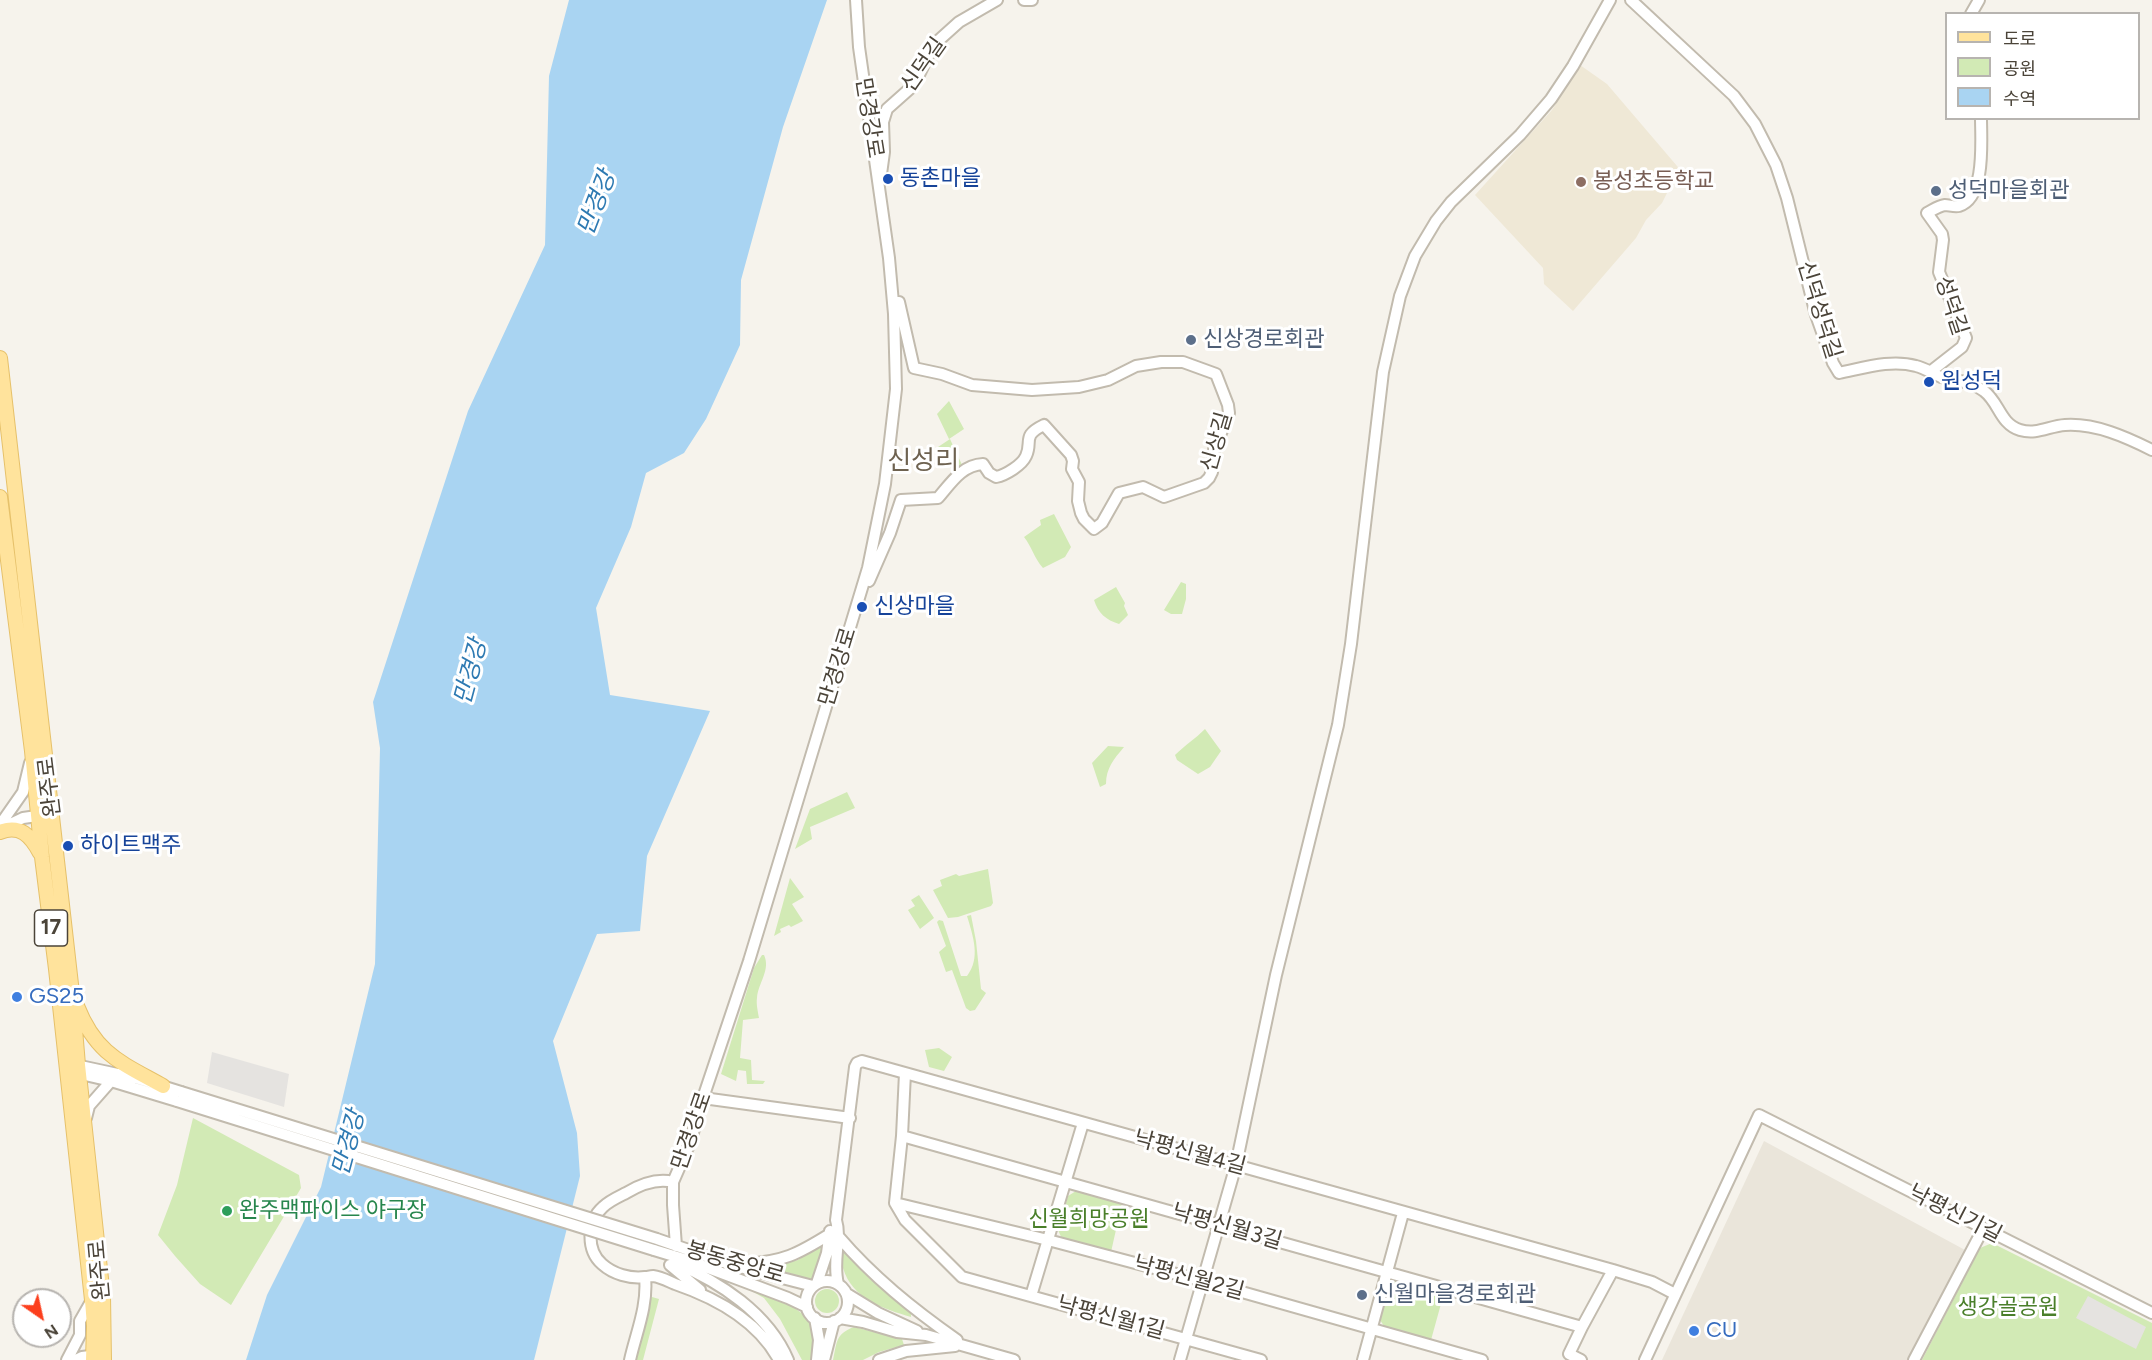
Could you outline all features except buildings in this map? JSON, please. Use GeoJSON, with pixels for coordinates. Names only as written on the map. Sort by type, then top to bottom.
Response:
{"type":"FeatureCollection","features":[{"type":"Feature","properties":{"kind":"main road","name":"완주로"},"geometry":{"type":"LineString","coordinates":[[0,358],[72,993],[72,1068],[85,1121],[103,1297],[98,1357]]}},
{"type":"Feature","properties":{"kind":"main road","name":"완주로"},"geometry":{"type":"LineString","coordinates":[[0,497],[32,751],[56,969],[72,1068],[98,1357]]}},
{"type":"Feature","properties":{"kind":"main road"},"geometry":{"type":"LineString","coordinates":[[0,829],[19,829],[28,834],[42,857]]}},
{"type":"Feature","properties":{"kind":"main road"},"geometry":{"type":"LineString","coordinates":[[72,993],[89,1031],[104,1052],[163,1086]]}},
{"type":"Feature","properties":{"kind":"street","name":"만경강로"},"geometry":{"type":"LineString","coordinates":[[667,1255],[674,1182],[690,1143],[749,961],[857,603],[879,516],[892,435],[896,367],[894,314],[880,186],[859,47],[856,0]]}},
{"type":"Feature","properties":{"kind":"street","name":"신덕길"},"geometry":{"type":"LineString","coordinates":[[880,186],[884,152],[883,122],[887,109],[914,85],[931,50],[939,40],[959,22],[997,0]]}},
{"type":"Feature","properties":{"kind":"street"},"geometry":{"type":"LineString","coordinates":[[1024,0],[1032,0]]}},
{"type":"Feature","properties":{"kind":"street"},"geometry":{"type":"LineString","coordinates":[[1180,1360],[1236,1165],[1276,975],[1338,725],[1351,644],[1383,372],[1400,296],[1415,256],[1430,229],[1451,202],[1520,135],[1551,99],[1573,66],[1610,0]]}},
{"type":"Feature","properties":{"kind":"street","name":"신덕성덕길"},"geometry":{"type":"LineString","coordinates":[[1631,0],[1734,96],[1755,124],[1776,165],[1787,198],[1816,315],[1833,363],[1839,373],[1888,364],[1917,366],[1942,377],[1965,381],[1985,392],[2008,424],[2017,429],[2035,432],[2064,425],[2101,429],[2152,450]]}},
{"type":"Feature","properties":{"kind":"street","name":"성덕길"},"geometry":{"type":"LineString","coordinates":[[1930,372],[1962,347],[1966,338],[1939,272],[1942,234],[1927,213],[1943,205],[1959,206],[1970,198],[1976,187],[1980,170],[1982,120]]}},
{"type":"Feature","properties":{"kind":"street","name":"신상길"},"geometry":{"type":"LineString","coordinates":[[857,603],[883,550],[901,500],[939,498],[956,476],[976,464],[983,464],[989,473],[996,477],[1004,476],[1025,459],[1028,453],[1027,443],[1038,428],[1044,426],[1071,455],[1072,469],[1079,482],[1078,501],[1081,513],[1094,529],[1102,523],[1119,493],[1143,487],[1164,497],[1204,483],[1212,472],[1214,450],[1229,413],[1216,374],[1183,362],[1161,362],[1136,366],[1108,380],[1079,387],[1047,390],[972,386],[942,374],[914,368],[889,258]]}},
{"type":"Feature","properties":{"kind":"street"},"geometry":{"type":"LineString","coordinates":[[0,829],[23,792],[32,751]]}},
{"type":"Feature","properties":{"kind":"street"},"geometry":{"type":"LineString","coordinates":[[0,829],[17,820],[53,813]]}},
{"type":"Feature","properties":{"kind":"street","name":"낙평신월4길"},"geometry":{"type":"LineString","coordinates":[[815,1285],[838,1228],[836,1220],[855,1067],[862,1061],[1613,1270],[1652,1282],[1675,1294]]}},
{"type":"Feature","properties":{"kind":"street"},"geometry":{"type":"LineString","coordinates":[[72,1068],[111,1081],[179,1096],[667,1255],[750,1308],[776,1340],[788,1360]]}},
{"type":"Feature","properties":{"kind":"street"},"geometry":{"type":"LineString","coordinates":[[72,1068],[163,1086],[179,1096]]}},
{"type":"Feature","properties":{"kind":"street"},"geometry":{"type":"LineString","coordinates":[[895,1203],[902,1136],[905,1073]]}},
{"type":"Feature","properties":{"kind":"street"},"geometry":{"type":"LineString","coordinates":[[85,1121],[88,1106],[111,1081]]}},
{"type":"Feature","properties":{"kind":"street","name":"봉동중앙로"},"geometry":{"type":"LineString","coordinates":[[179,1096],[657,1239],[667,1255],[788,1298],[807,1307],[815,1318]]}},
{"type":"Feature","properties":{"kind":"street"},"geometry":{"type":"LineString","coordinates":[[703,1098],[850,1118]]}},
{"type":"Feature","properties":{"kind":"street","name":"낙평신기길"},"geometry":{"type":"LineString","coordinates":[[1675,1294],[1759,1115],[2152,1313]]}},
{"type":"Feature","properties":{"kind":"street"},"geometry":{"type":"LineString","coordinates":[[1031,1296],[1083,1123]]}},
{"type":"Feature","properties":{"kind":"street","name":"낙평신월3길"},"geometry":{"type":"LineString","coordinates":[[902,1136],[1582,1327]]}},
{"type":"Feature","properties":{"kind":"street"},"geometry":{"type":"LineString","coordinates":[[674,1182],[654,1181],[629,1191],[601,1208],[592,1227],[591,1245],[595,1256],[616,1273],[628,1277],[648,1277],[708,1298],[737,1314],[755,1329],[780,1360]]}},
{"type":"Feature","properties":{"kind":"street","name":"낙평신월2길"},"geometry":{"type":"LineString","coordinates":[[895,1203],[1203,1281],[1482,1360]]}},
{"type":"Feature","properties":{"kind":"street","name":"낙평신월1길"},"geometry":{"type":"LineString","coordinates":[[895,1203],[905,1220],[962,1277],[1261,1360]]}},
{"type":"Feature","properties":{"kind":"street"},"geometry":{"type":"LineString","coordinates":[[1363,1360],[1403,1213]]}},
{"type":"Feature","properties":{"kind":"street"},"geometry":{"type":"LineString","coordinates":[[1914,1360],[1983,1229]]}},
{"type":"Feature","properties":{"kind":"street"},"geometry":{"type":"LineString","coordinates":[[732,1265],[779,1260],[834,1235],[900,1298],[965,1346]]}},
{"type":"Feature","properties":{"kind":"street","name":"낙평신월4길"},"geometry":{"type":"LineString","coordinates":[[834,1235],[838,1284]]}},
{"type":"Feature","properties":{"kind":"street"},"geometry":{"type":"LineString","coordinates":[[630,1360],[648,1277],[667,1255]]}},
{"type":"Feature","properties":{"kind":"street"},"geometry":{"type":"LineString","coordinates":[[667,1255],[708,1298]]}},
{"type":"Feature","properties":{"kind":"street","name":"봉동중앙로"},"geometry":{"type":"LineString","coordinates":[[667,1255],[732,1265],[815,1285],[831,1281],[838,1284]]}},
{"type":"Feature","properties":{"kind":"street"},"geometry":{"type":"LineString","coordinates":[[1581,1360],[1568,1357],[1613,1270]]}},
{"type":"Feature","properties":{"kind":"street"},"geometry":{"type":"LineString","coordinates":[[838,1284],[847,1294],[878,1313],[926,1335],[1014,1360]]}},
{"type":"Feature","properties":{"kind":"street","name":"봉동중앙로"},"geometry":{"type":"LineString","coordinates":[[807,1307],[807,1300],[815,1285]]}},
{"type":"Feature","properties":{"kind":"street"},"geometry":{"type":"LineString","coordinates":[[824,1360],[837,1320],[847,1307],[847,1294]]}},
{"type":"Feature","properties":{"kind":"street"},"geometry":{"type":"LineString","coordinates":[[1645,1360],[1675,1294]]}},
{"type":"Feature","properties":{"kind":"street"},"geometry":{"type":"LineString","coordinates":[[67,1360],[80,1335],[80,1321],[92,1300]]}},
{"type":"Feature","properties":{"kind":"street"},"geometry":{"type":"LineString","coordinates":[[815,1318],[820,1321],[863,1322],[897,1332],[926,1335]]}},
{"type":"Feature","properties":{"kind":"street"},"geometry":{"type":"LineString","coordinates":[[815,1318],[819,1340],[818,1360]]}},
{"type":"Feature","properties":{"kind":"street"},"geometry":{"type":"LineString","coordinates":[[879,1360],[906,1351],[965,1346]]}},
{"type":"Feature","properties":{"kind":"street"},"geometry":{"type":"LineString","coordinates":[[76,1360],[98,1357]]}},
{"type":"Feature","properties":{"kind":"shaded area","name":"봉성초등학교"},"geometry":{"type":"Polygon","coordinates":[[[1580,65],[1607,84],[1683,173],[1668,191],[1662,203],[1646,220],[1636,238],[1573,311],[1544,284],[1543,268],[1475,195],[1552,110],[1580,65]]]}},
{"type":"Feature","properties":{"kind":"shaded area"},"geometry":{"type":"Polygon","coordinates":[[[212,1052],[289,1074],[284,1107],[207,1083],[212,1052]]]}},
{"type":"Feature","properties":{"kind":"shaded area"},"geometry":{"type":"Polygon","coordinates":[[[1764,1141],[1965,1250],[1908,1360],[1662,1360],[1764,1141]]]}},
{"type":"Feature","properties":{"kind":"shaded area"},"geometry":{"type":"Polygon","coordinates":[[[2088,1296],[2146,1327],[2136,1349],[2076,1318],[2088,1296]]]}},
{"type":"Feature","properties":{"kind":"green space"},"geometry":{"type":"Polygon","coordinates":[[[949,401],[964,429],[949,439],[937,414],[949,401]]]}},
{"type":"Feature","properties":{"kind":"green space"},"geometry":{"type":"Polygon","coordinates":[[[950,439],[963,467],[955,473],[945,461],[938,447],[950,439]]]}},
{"type":"Feature","properties":{"kind":"green space"},"geometry":{"type":"Polygon","coordinates":[[[1054,514],[1071,547],[1065,557],[1043,568],[1024,537],[1041,525],[1040,520],[1054,514]]]}},
{"type":"Feature","properties":{"kind":"green space"},"geometry":{"type":"Polygon","coordinates":[[[1181,582],[1186,584],[1186,599],[1182,614],[1171,614],[1164,610],[1181,582]]]}},
{"type":"Feature","properties":{"kind":"green space"},"geometry":{"type":"Polygon","coordinates":[[[1116,587],[1125,603],[1128,615],[1119,624],[1103,615],[1094,600],[1116,587]]]}},
{"type":"Feature","properties":{"kind":"green space"},"geometry":{"type":"Polygon","coordinates":[[[1205,729],[1221,751],[1210,767],[1198,774],[1177,760],[1175,755],[1205,729]]]}},
{"type":"Feature","properties":{"kind":"green space"},"geometry":{"type":"Polygon","coordinates":[[[1108,746],[1124,747],[1109,768],[1106,784],[1100,787],[1092,763],[1108,746]]]}},
{"type":"Feature","properties":{"kind":"green space"},"geometry":{"type":"Polygon","coordinates":[[[847,792],[855,808],[810,827],[812,839],[795,849],[810,809],[847,792]]]}},
{"type":"Feature","properties":{"kind":"green space"},"geometry":{"type":"Polygon","coordinates":[[[988,869],[993,903],[991,906],[948,918],[933,890],[942,886],[940,880],[956,874],[959,876],[988,869]]]}},
{"type":"Feature","properties":{"kind":"green space"},"geometry":{"type":"Polygon","coordinates":[[[790,878],[804,897],[792,904],[803,921],[780,929],[781,932],[774,936],[790,878]]]}},
{"type":"Feature","properties":{"kind":"green space"},"geometry":{"type":"Polygon","coordinates":[[[919,895],[934,918],[920,929],[908,910],[915,906],[911,900],[919,895]]]}},
{"type":"Feature","properties":{"kind":"green space"},"geometry":{"type":"Polygon","coordinates":[[[971,915],[981,989],[986,993],[975,1010],[970,1011],[966,1008],[952,970],[946,972],[939,952],[946,946],[937,922],[943,921],[961,976],[967,976],[975,954],[967,916],[971,915]]]}},
{"type":"Feature","properties":{"kind":"green space"},"geometry":{"type":"Polygon","coordinates":[[[764,955],[766,966],[757,998],[759,1018],[743,1020],[740,1058],[751,1060],[752,1080],[765,1081],[763,1084],[747,1084],[746,1071],[738,1070],[736,1081],[721,1074],[754,968],[764,955]]]}},
{"type":"Feature","properties":{"kind":"green space"},"geometry":{"type":"Polygon","coordinates":[[[939,1048],[952,1057],[944,1071],[929,1067],[925,1050],[939,1048]]]}},
{"type":"Feature","properties":{"kind":"green space","name":"완주맥파이스 야구장"},"geometry":{"type":"Polygon","coordinates":[[[193,1118],[299,1175],[301,1188],[231,1305],[200,1284],[158,1235],[177,1185],[193,1118]]]}},
{"type":"Feature","properties":{"kind":"green space","name":"신월희망공원"},"geometry":{"type":"Polygon","coordinates":[[[1076,1191],[1122,1203],[1111,1252],[1062,1239],[1058,1230],[1068,1196],[1076,1191]]]}},
{"type":"Feature","properties":{"kind":"green space","name":"생강골공원"},"geometry":{"type":"Polygon","coordinates":[[[1992,1243],[2152,1323],[2152,1360],[1922,1360],[1980,1248],[1992,1243]]]}},
{"type":"Feature","properties":{"kind":"green space"},"geometry":{"type":"Polygon","coordinates":[[[820,1244],[824,1244],[825,1248],[812,1280],[775,1269],[776,1265],[798,1260],[820,1244]]]}},
{"type":"Feature","properties":{"kind":"green space"},"geometry":{"type":"Polygon","coordinates":[[[843,1248],[870,1279],[911,1313],[911,1317],[870,1301],[854,1288],[843,1268],[843,1248]]]}},
{"type":"Feature","properties":{"kind":"green space"},"geometry":{"type":"Polygon","coordinates":[[[1396,1280],[1444,1293],[1431,1340],[1384,1326],[1380,1320],[1389,1286],[1396,1280]]]}},
{"type":"Feature","properties":{"kind":"green space"},"geometry":{"type":"Polygon","coordinates":[[[737,1283],[784,1302],[805,1316],[812,1325],[815,1336],[813,1360],[802,1360],[780,1319],[764,1298],[737,1283]]]}},
{"type":"Feature","properties":{"kind":"green space"},"geometry":{"type":"Polygon","coordinates":[[[822,1289],[832,1289],[839,1296],[839,1306],[832,1313],[822,1313],[815,1306],[815,1296],[822,1289]]]}},
{"type":"Feature","properties":{"kind":"green space"},"geometry":{"type":"Polygon","coordinates":[[[652,1297],[659,1299],[643,1360],[636,1360],[648,1300],[652,1297]]]}},
{"type":"Feature","properties":{"kind":"green space"},"geometry":{"type":"Polygon","coordinates":[[[854,1327],[902,1339],[904,1345],[879,1352],[863,1360],[833,1360],[840,1336],[854,1327]]]}},
{"type":"Feature","properties":{"kind":"water","name":"만경강"},"geometry":{"type":"Polygon","coordinates":[[[569,0],[827,0],[783,127],[741,280],[740,345],[706,419],[684,453],[646,473],[631,527],[596,608],[610,695],[710,711],[647,856],[640,931],[597,934],[553,1041],[577,1133],[580,1176],[534,1360],[246,1360],[267,1295],[321,1187],[375,964],[380,748],[373,702],[468,411],[545,245],[549,76],[569,0]]]}},
{"type":"Feature","properties":{"kind":"place","name":"동촌마을"},"geometry":{"type":"Point","coordinates":[888,179]}},
{"type":"Feature","properties":{"kind":"place","name":"봉성초등학교"},"geometry":{"type":"Point","coordinates":[1581,182]}},
{"type":"Feature","properties":{"kind":"place","name":"성덕마을회관"},"geometry":{"type":"Point","coordinates":[1936,191]}},
{"type":"Feature","properties":{"kind":"place","name":"신상경로회관"},"geometry":{"type":"Point","coordinates":[1191,340]}},
{"type":"Feature","properties":{"kind":"place","name":"원성덕"},"geometry":{"type":"Point","coordinates":[1929,382]}},
{"type":"Feature","properties":{"kind":"place","name":"신상마을"},"geometry":{"type":"Point","coordinates":[862,607]}},
{"type":"Feature","properties":{"kind":"place","name":"하이트맥주"},"geometry":{"type":"Point","coordinates":[68,846]}},
{"type":"Feature","properties":{"kind":"place","name":"GS25"},"geometry":{"type":"Point","coordinates":[17,997]}},
{"type":"Feature","properties":{"kind":"place","name":"완주맥파이스 야구장"},"geometry":{"type":"Point","coordinates":[227,1211]}},
{"type":"Feature","properties":{"kind":"place","name":"신월마을경로회관"},"geometry":{"type":"Point","coordinates":[1362,1295]}},
{"type":"Feature","properties":{"kind":"place","name":"CU"},"geometry":{"type":"Point","coordinates":[1694,1331]}},
{"type":"Feature","properties":{"kind":"district","name":"신성리"},"geometry":{"type":"Point","coordinates":[923,461]}}]}
